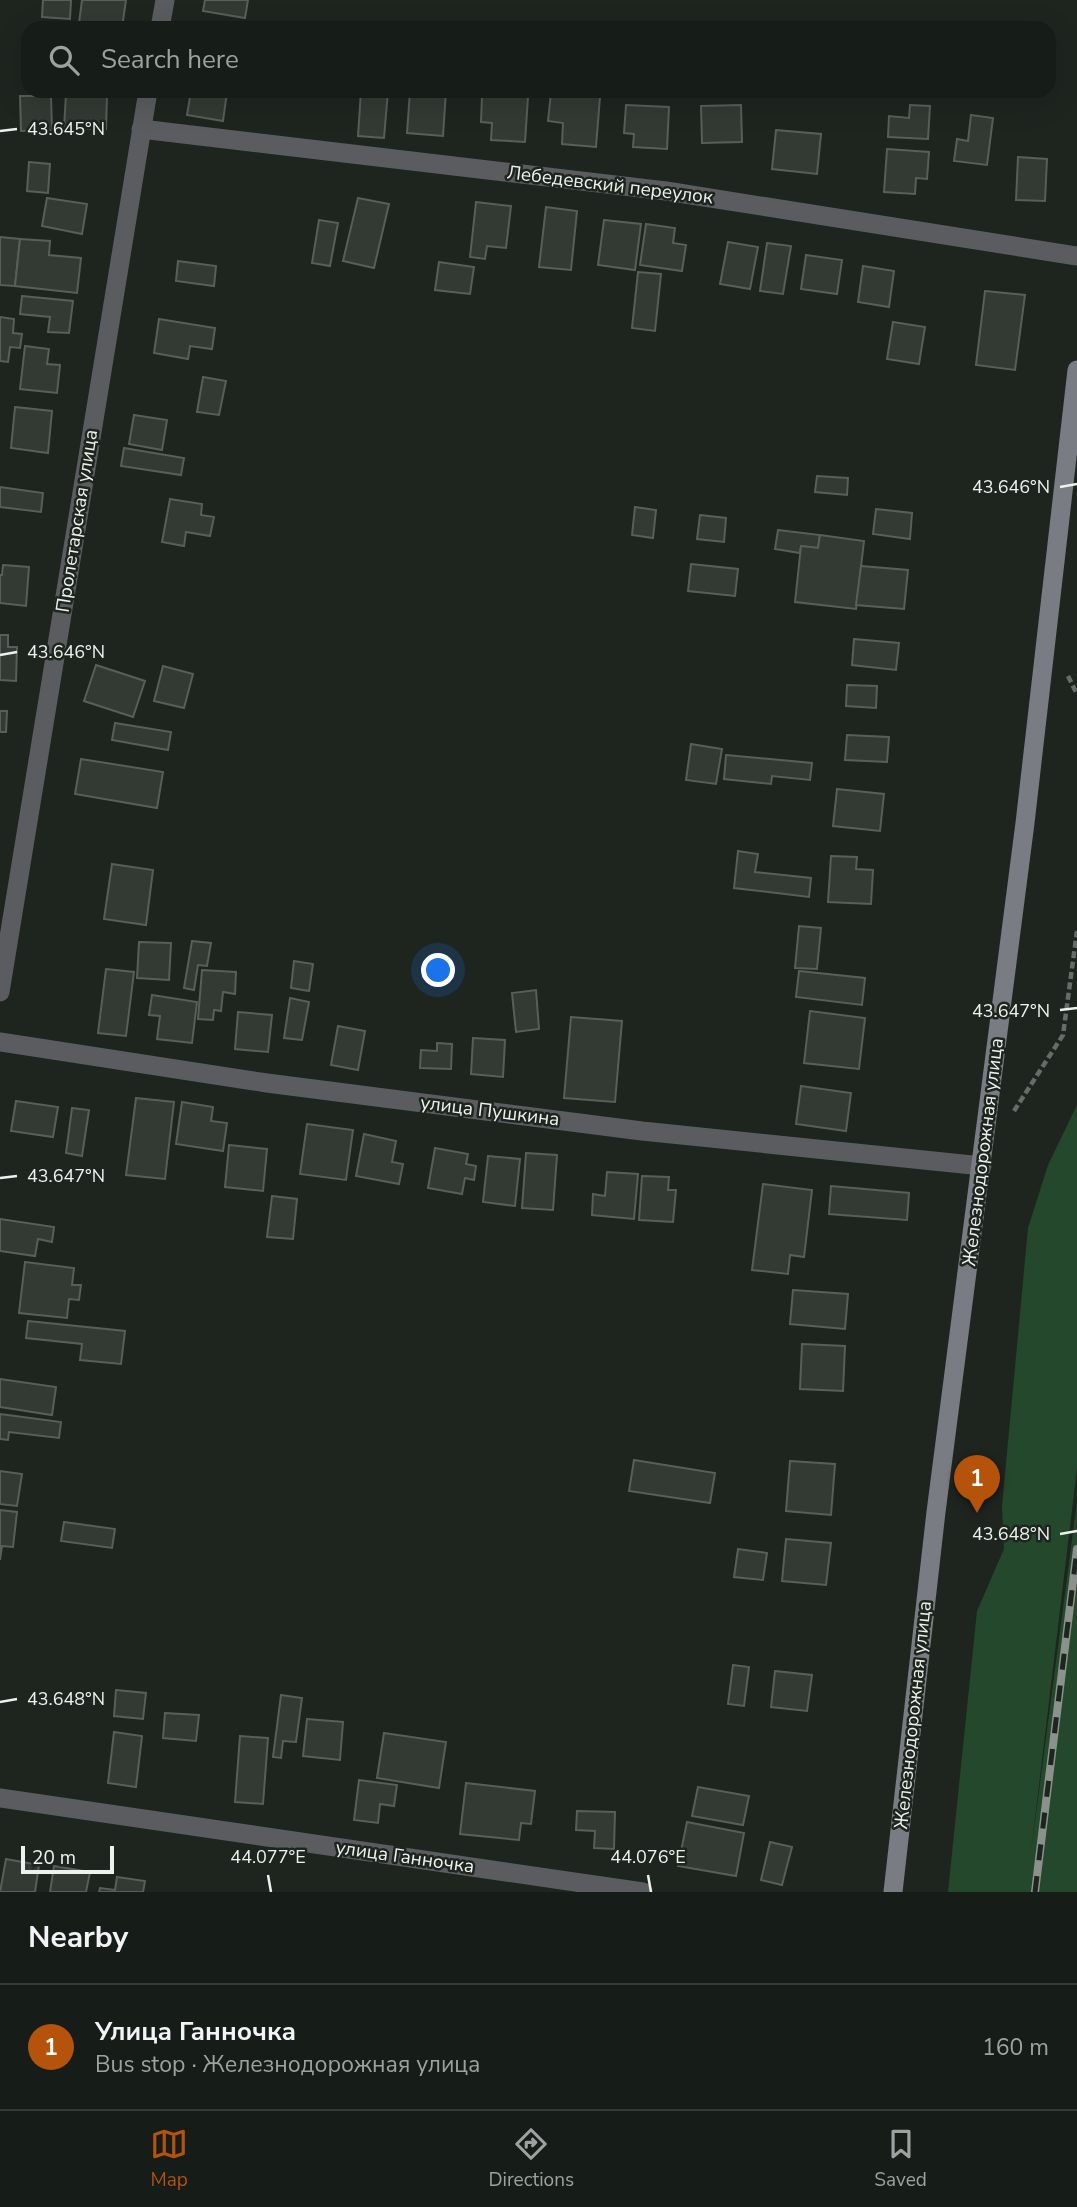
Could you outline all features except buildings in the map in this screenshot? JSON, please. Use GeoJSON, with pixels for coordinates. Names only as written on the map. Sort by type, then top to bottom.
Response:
{"type":"FeatureCollection","features":[{"type":"Feature","properties":{"kind":"main road","name":"Железнодорожная улица"},"geometry":{"type":"LineString","coordinates":[[893,1892],[933,1533],[1025,823],[1077,370]]}},
{"type":"Feature","properties":{"kind":"street"},"geometry":{"type":"LineString","coordinates":[[161,21],[164,0]]}},
{"type":"Feature","properties":{"kind":"street","name":"Пролетарская улица"},"geometry":{"type":"LineString","coordinates":[[0,992],[147,98]]}},
{"type":"Feature","properties":{"kind":"street","name":"Лебедевский переулок"},"geometry":{"type":"LineString","coordinates":[[141,129],[666,191],[1077,256]]}},
{"type":"Feature","properties":{"kind":"street","name":"улица Пушкина"},"geometry":{"type":"LineString","coordinates":[[0,1042],[267,1083],[406,1101],[655,1132],[982,1166]]}},
{"type":"Feature","properties":{"kind":"street","name":"улица Ганночка"},"geometry":{"type":"LineString","coordinates":[[0,1798],[643,1892]]}},
{"type":"Feature","properties":{"kind":"path"},"geometry":{"type":"LineString","coordinates":[[1008,1122],[1063,1035],[1077,931]]}},
{"type":"Feature","properties":{"kind":"path"},"geometry":{"type":"LineString","coordinates":[[1070,981],[1077,982]]}},
{"type":"Feature","properties":{"kind":"green space"},"geometry":{"type":"Polygon","coordinates":[[[1077,1105],[1077,1468],[1031,1852],[1077,1502],[1077,1892],[948,1892],[977,1611],[1004,1549],[1002,1506],[1028,1228],[1048,1165],[1077,1105]]]}},
{"type":"Feature","properties":{"kind":"railway"},"geometry":{"type":"LineString","coordinates":[[1035,1892],[1077,1549]]}},
{"type":"Feature","properties":{"kind":"place","name":"Улица Ганночка"},"geometry":{"type":"Point","coordinates":[977,1513]}}]}
